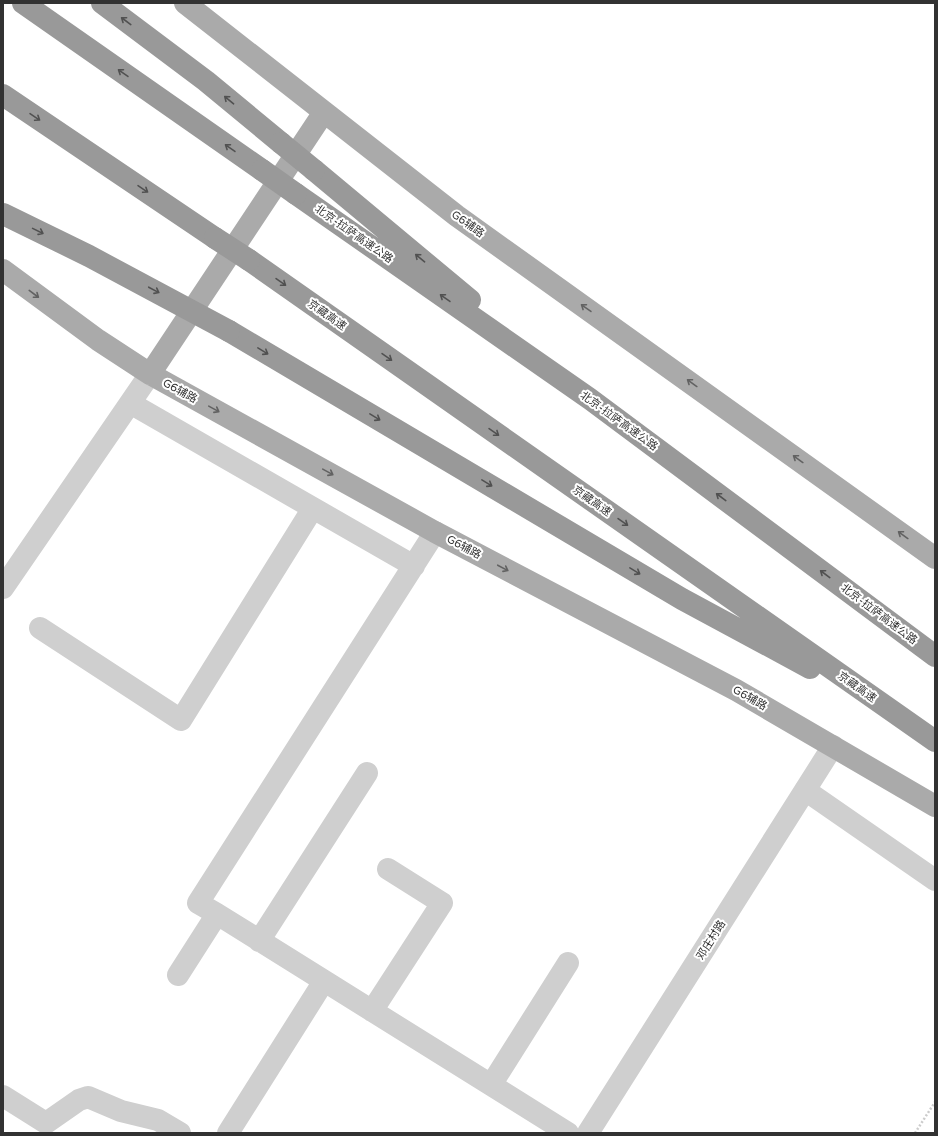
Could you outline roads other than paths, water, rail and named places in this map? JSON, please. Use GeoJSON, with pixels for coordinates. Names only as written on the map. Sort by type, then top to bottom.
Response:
{"type":"FeatureCollection","features":[{"type":"Feature","properties":{"kind":"highway","name":"北京-拉萨高速公路"},"geometry":{"type":"LineString","coordinates":[[23,3],[590,399],[935,656]]}},
{"type":"Feature","properties":{"kind":"highway"},"geometry":{"type":"LineString","coordinates":[[102,3],[206,81],[590,399]]}},
{"type":"Feature","properties":{"kind":"highway","name":"京藏高速"},"geometry":{"type":"LineString","coordinates":[[3,95],[249,260],[935,741]]}},
{"type":"Feature","properties":{"kind":"highway"},"geometry":{"type":"LineString","coordinates":[[3,214],[89,256],[230,331],[682,600],[897,715]]}},
{"type":"Feature","properties":{"kind":"main road","name":"G6辅路"},"geometry":{"type":"LineString","coordinates":[[185,3],[457,216],[935,558]]}},
{"type":"Feature","properties":{"kind":"main road"},"geometry":{"type":"LineString","coordinates":[[150,374],[324,112]]}},
{"type":"Feature","properties":{"kind":"main road","name":"G6辅路"},"geometry":{"type":"LineString","coordinates":[[3,270],[98,340],[150,374],[435,532],[736,690],[935,806]]}},
{"type":"Feature","properties":{"kind":"street"},"geometry":{"type":"LineString","coordinates":[[3,588],[150,374]]}},
{"type":"Feature","properties":{"kind":"street"},"geometry":{"type":"LineString","coordinates":[[130,404],[414,566]]}},
{"type":"Feature","properties":{"kind":"street"},"geometry":{"type":"LineString","coordinates":[[40,628],[182,720],[313,508]]}},
{"type":"Feature","properties":{"kind":"street"},"geometry":{"type":"LineString","coordinates":[[435,532],[198,903],[568,1133]]}},
{"type":"Feature","properties":{"kind":"street","name":"邓庄村路"},"geometry":{"type":"LineString","coordinates":[[588,1133],[833,746]]}},
{"type":"Feature","properties":{"kind":"street"},"geometry":{"type":"LineString","coordinates":[[259,941],[366,773]]}},
{"type":"Feature","properties":{"kind":"street"},"geometry":{"type":"LineString","coordinates":[[805,790],[935,880]]}},
{"type":"Feature","properties":{"kind":"street"},"geometry":{"type":"LineString","coordinates":[[372,1011],[442,903],[388,868]]}},
{"type":"Feature","properties":{"kind":"street"},"geometry":{"type":"LineString","coordinates":[[178,975],[217,914]]}},
{"type":"Feature","properties":{"kind":"street"},"geometry":{"type":"LineString","coordinates":[[491,1085],[568,963]]}},
{"type":"Feature","properties":{"kind":"street"},"geometry":{"type":"LineString","coordinates":[[228,1133],[324,981]]}},
{"type":"Feature","properties":{"kind":"street"},"geometry":{"type":"LineString","coordinates":[[3,1096],[43,1128],[79,1100],[88,1097],[121,1111],[158,1120],[167,1130]]}}]}
